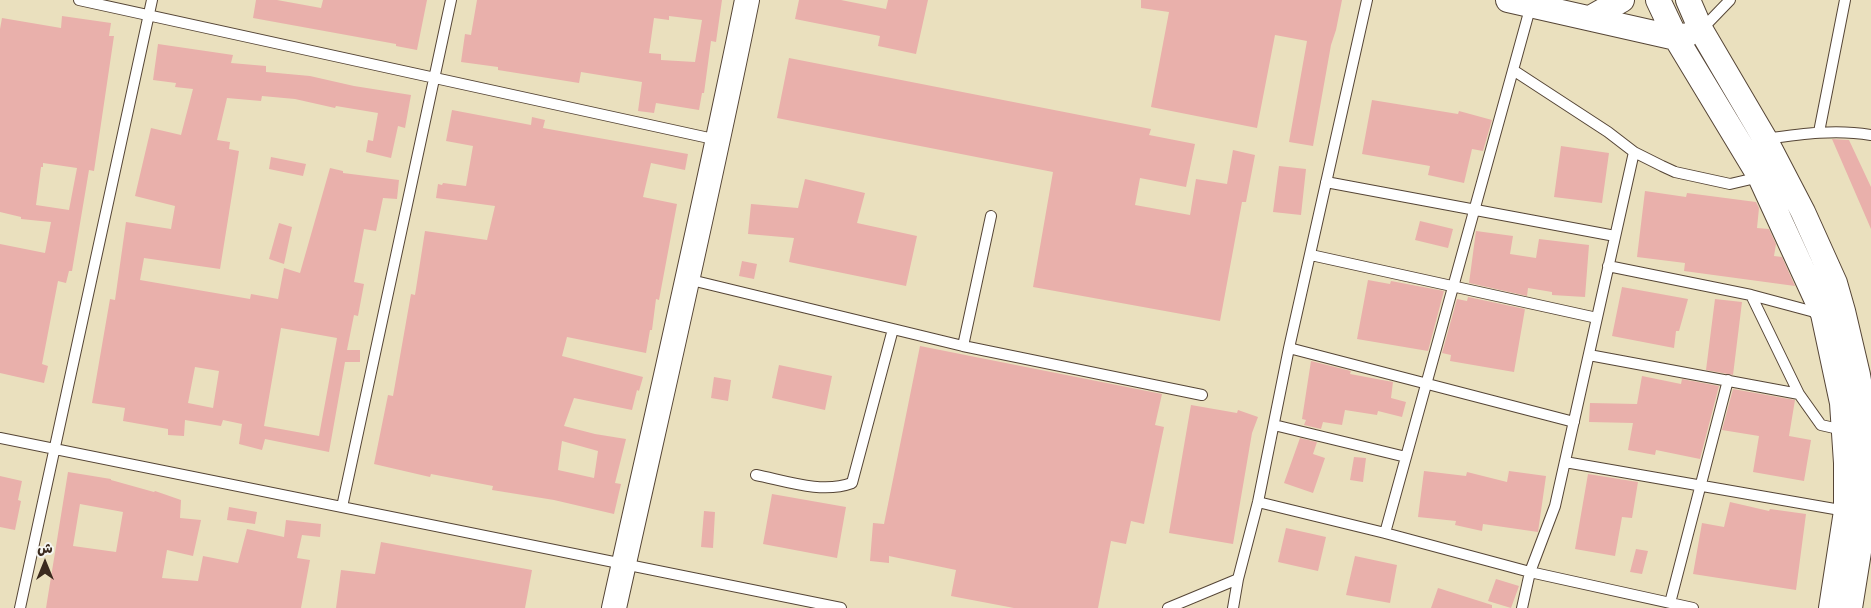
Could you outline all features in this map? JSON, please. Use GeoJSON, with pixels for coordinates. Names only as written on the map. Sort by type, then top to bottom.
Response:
{"type":"FeatureCollection","features":[{"type":"Feature","properties":{"kind":"street"},"geometry":{"type":"LineString","coordinates":[[614,608],[718,140],[747,0]]}},
{"type":"Feature","properties":{"kind":"street"},"geometry":{"type":"LineString","coordinates":[[1508,0],[1676,38],[1701,30]]}},
{"type":"Feature","properties":{"kind":"street"},"geometry":{"type":"LineString","coordinates":[[1590,18],[1622,0]]}},
{"type":"Feature","properties":{"kind":"street"},"geometry":{"type":"LineString","coordinates":[[1658,0],[1676,38],[1760,177],[1823,314],[1842,403],[1861,431],[1846,511],[1842,599]]}},
{"type":"Feature","properties":{"kind":"street"},"geometry":{"type":"LineString","coordinates":[[1688,0],[1701,30],[1765,139],[1803,212],[1835,283],[1858,375],[1861,431],[1869,473],[1866,538],[1842,599]]}},
{"type":"Feature","properties":{"kind":"lane"},"geometry":{"type":"LineString","coordinates":[[79,0],[718,140]]}},
{"type":"Feature","properties":{"kind":"lane"},"geometry":{"type":"LineString","coordinates":[[20,608],[152,0]]}},
{"type":"Feature","properties":{"kind":"lane"},"geometry":{"type":"LineString","coordinates":[[342,507],[451,0]]}},
{"type":"Feature","properties":{"kind":"lane"},"geometry":{"type":"LineString","coordinates":[[1233,608],[1238,579],[1258,502],[1366,0]]}},
{"type":"Feature","properties":{"kind":"lane"},"geometry":{"type":"LineString","coordinates":[[1701,30],[1730,0]]}},
{"type":"Feature","properties":{"kind":"lane"},"geometry":{"type":"LineString","coordinates":[[1819,132],[1845,0]]}},
{"type":"Feature","properties":{"kind":"lane"},"geometry":{"type":"LineString","coordinates":[[1384,533],[1531,5]]}},
{"type":"Feature","properties":{"kind":"lane"},"geometry":{"type":"LineString","coordinates":[[1513,70],[1608,132],[1634,152],[1675,172],[1730,184],[1760,177]]}},
{"type":"Feature","properties":{"kind":"lane"},"geometry":{"type":"LineString","coordinates":[[1765,139],[1819,132],[1846,132],[1871,136]]}},
{"type":"Feature","properties":{"kind":"lane"},"geometry":{"type":"LineString","coordinates":[[1522,608],[1530,572],[1555,506],[1634,152]]}},
{"type":"Feature","properties":{"kind":"lane"},"geometry":{"type":"LineString","coordinates":[[1326,182],[1615,236]]}},
{"type":"Feature","properties":{"kind":"lane"},"geometry":{"type":"LineString","coordinates":[[963,346],[991,216]]}},
{"type":"Feature","properties":{"kind":"lane"},"geometry":{"type":"LineString","coordinates":[[1311,255],[1597,318]]}},
{"type":"Feature","properties":{"kind":"lane"},"geometry":{"type":"LineString","coordinates":[[1608,266],[1751,295],[1823,314]]}},
{"type":"Feature","properties":{"kind":"lane"},"geometry":{"type":"LineString","coordinates":[[686,279],[963,346],[1202,395]]}},
{"type":"Feature","properties":{"kind":"lane"},"geometry":{"type":"LineString","coordinates":[[1751,295],[1800,394],[1821,425],[1861,431]]}},
{"type":"Feature","properties":{"kind":"lane"},"geometry":{"type":"LineString","coordinates":[[756,475],[822,488],[844,486],[852,483],[894,329]]}},
{"type":"Feature","properties":{"kind":"lane"},"geometry":{"type":"LineString","coordinates":[[1290,348],[1574,422]]}},
{"type":"Feature","properties":{"kind":"lane"},"geometry":{"type":"LineString","coordinates":[[1589,355],[1800,394]]}},
{"type":"Feature","properties":{"kind":"lane"},"geometry":{"type":"LineString","coordinates":[[1670,603],[1728,380]]}},
{"type":"Feature","properties":{"kind":"lane"},"geometry":{"type":"LineString","coordinates":[[1274,425],[1406,457]]}},
{"type":"Feature","properties":{"kind":"lane"},"geometry":{"type":"LineString","coordinates":[[0,438],[841,608]]}},
{"type":"Feature","properties":{"kind":"lane"},"geometry":{"type":"LineString","coordinates":[[1565,462],[1846,511]]}},
{"type":"Feature","properties":{"kind":"lane"},"geometry":{"type":"LineString","coordinates":[[1258,502],[1530,572],[1693,608]]}},
{"type":"Feature","properties":{"kind":"lane"},"geometry":{"type":"LineString","coordinates":[[1168,608],[1238,579]]}},
{"type":"Feature","properties":{"kind":"building"},"geometry":{"type":"Polygon","coordinates":[[[256,0],[277,0],[321,8],[323,0],[427,0],[417,50],[396,46],[396,44],[253,18],[256,0]]]}},
{"type":"Feature","properties":{"kind":"building"},"geometry":{"type":"Polygon","coordinates":[[[477,0],[722,0],[716,42],[711,41],[704,93],[702,93],[699,110],[656,103],[654,113],[638,111],[642,82],[581,72],[579,83],[498,70],[498,67],[461,62],[465,34],[471,35],[477,0]],[[669,16],[669,20],[654,18],[649,53],[661,54],[661,60],[695,62],[702,20],[669,16]]]}},
{"type":"Feature","properties":{"kind":"building"},"geometry":{"type":"Polygon","coordinates":[[[799,0],[841,0],[886,9],[888,0],[928,0],[916,54],[878,46],[880,36],[795,19],[799,0]]]}},
{"type":"Feature","properties":{"kind":"building"},"geometry":{"type":"Polygon","coordinates":[[[1141,0],[1342,0],[1331,45],[1313,146],[1289,142],[1307,41],[1275,35],[1257,128],[1151,107],[1169,12],[1141,8],[1141,0]]]}},
{"type":"Feature","properties":{"kind":"building"},"geometry":{"type":"Polygon","coordinates":[[[62,16],[111,23],[109,36],[114,36],[94,171],[89,170],[72,271],[69,271],[66,283],[58,281],[42,364],[48,366],[44,383],[0,373],[0,244],[45,253],[51,222],[21,219],[21,217],[0,212],[0,29],[2,18],[61,28],[62,16]],[[43,163],[36,205],[69,210],[77,168],[43,163]]]}},
{"type":"Feature","properties":{"kind":"building"},"geometry":{"type":"Polygon","coordinates":[[[158,44],[233,55],[231,63],[266,66],[266,72],[310,76],[354,86],[411,95],[405,128],[398,126],[391,158],[366,152],[368,140],[373,141],[378,113],[336,106],[335,108],[295,99],[262,96],[261,101],[227,98],[217,140],[230,142],[229,149],[239,151],[220,269],[144,258],[140,280],[250,299],[251,294],[278,299],[284,268],[300,273],[330,168],[343,171],[343,173],[399,180],[397,199],[383,198],[376,231],[364,229],[354,282],[364,284],[358,316],[354,315],[347,350],[360,350],[360,362],[345,362],[329,452],[265,439],[262,450],[239,444],[242,424],[223,420],[221,426],[185,420],[184,436],[168,435],[168,429],[123,421],[125,408],[92,403],[110,299],[115,300],[126,222],[171,229],[175,206],[135,196],[151,128],[181,135],[193,89],[175,87],[176,83],[153,80],[158,44]],[[281,328],[264,426],[319,436],[337,338],[281,328]],[[195,367],[188,403],[213,408],[219,371],[195,367]]]}},
{"type":"Feature","properties":{"kind":"building"},"geometry":{"type":"Polygon","coordinates":[[[789,58],[1151,129],[1149,135],[1195,144],[1186,187],[1140,178],[1135,205],[1190,215],[1196,179],[1227,184],[1233,150],[1255,155],[1246,202],[1242,202],[1220,321],[1033,287],[1053,172],[777,118],[789,58]]]}},
{"type":"Feature","properties":{"kind":"building"},"geometry":{"type":"Polygon","coordinates":[[[1372,100],[1458,114],[1459,111],[1492,120],[1483,151],[1472,149],[1464,183],[1428,175],[1430,166],[1362,154],[1372,100]]]}},
{"type":"Feature","properties":{"kind":"building"},"geometry":{"type":"Polygon","coordinates":[[[452,110],[531,125],[532,117],[545,120],[543,128],[688,154],[685,170],[651,163],[643,197],[677,204],[659,300],[656,299],[652,330],[650,330],[646,353],[567,337],[562,356],[643,377],[639,391],[637,390],[632,410],[574,398],[564,426],[626,439],[615,483],[621,484],[614,514],[554,500],[492,490],[493,486],[431,474],[430,477],[374,464],[388,395],[393,396],[411,294],[415,295],[425,231],[487,240],[495,206],[436,198],[438,184],[466,186],[473,146],[446,141],[452,110]],[[562,441],[558,470],[594,478],[598,451],[562,441]]]}},
{"type":"Feature","properties":{"kind":"building"},"geometry":{"type":"Polygon","coordinates":[[[1832,139],[1849,140],[1871,187],[1871,229],[1832,139]]]}},
{"type":"Feature","properties":{"kind":"building"},"geometry":{"type":"Polygon","coordinates":[[[1561,146],[1609,153],[1602,203],[1554,197],[1561,146]]]}},
{"type":"Feature","properties":{"kind":"building"},"geometry":{"type":"Polygon","coordinates":[[[271,157],[306,164],[303,176],[269,169],[271,157]]]}},
{"type":"Feature","properties":{"kind":"building"},"geometry":{"type":"Polygon","coordinates":[[[1279,166],[1306,169],[1301,215],[1273,212],[1279,166]]]}},
{"type":"Feature","properties":{"kind":"building"},"geometry":{"type":"Polygon","coordinates":[[[805,179],[865,193],[857,223],[917,236],[906,286],[789,262],[794,238],[748,234],[751,204],[798,208],[805,179]]]}},
{"type":"Feature","properties":{"kind":"building"},"geometry":{"type":"Polygon","coordinates":[[[1645,191],[1686,197],[1687,193],[1756,202],[1759,208],[1757,228],[1769,229],[1776,244],[1774,256],[1782,257],[1795,286],[1684,271],[1685,263],[1637,257],[1645,191]]]}},
{"type":"Feature","properties":{"kind":"building"},"geometry":{"type":"Polygon","coordinates":[[[1420,221],[1453,229],[1448,248],[1415,240],[1420,221]]]}},
{"type":"Feature","properties":{"kind":"building"},"geometry":{"type":"Polygon","coordinates":[[[279,223],[292,227],[284,264],[269,259],[279,223]]]}},
{"type":"Feature","properties":{"kind":"building"},"geometry":{"type":"Polygon","coordinates":[[[1476,231],[1513,236],[1510,254],[1536,258],[1539,239],[1589,245],[1585,297],[1552,295],[1552,292],[1528,288],[1527,296],[1469,283],[1476,231]]]}},
{"type":"Feature","properties":{"kind":"building"},"geometry":{"type":"Polygon","coordinates":[[[742,261],[757,264],[754,279],[739,276],[742,261]]]}},
{"type":"Feature","properties":{"kind":"building"},"geometry":{"type":"Polygon","coordinates":[[[1368,280],[1390,284],[1391,281],[1444,291],[1428,351],[1357,339],[1368,280]]]}},
{"type":"Feature","properties":{"kind":"building"},"geometry":{"type":"Polygon","coordinates":[[[1622,287],[1688,299],[1679,331],[1676,331],[1674,348],[1612,336],[1622,287]]]}},
{"type":"Feature","properties":{"kind":"building"},"geometry":{"type":"Polygon","coordinates":[[[1468,297],[1525,309],[1514,372],[1450,361],[1451,355],[1442,353],[1457,299],[1467,301],[1468,297]]]}},
{"type":"Feature","properties":{"kind":"building"},"geometry":{"type":"Polygon","coordinates":[[[1715,299],[1742,302],[1733,375],[1706,370],[1715,299]]]}},
{"type":"Feature","properties":{"kind":"building"},"geometry":{"type":"Polygon","coordinates":[[[920,346],[1162,394],[1155,425],[1164,427],[1144,524],[1131,521],[1126,544],[1111,541],[1098,608],[1014,608],[951,596],[956,570],[889,556],[889,563],[870,561],[873,523],[884,524],[920,346]]]}},
{"type":"Feature","properties":{"kind":"building"},"geometry":{"type":"Polygon","coordinates":[[[1311,361],[1351,371],[1350,374],[1393,382],[1391,398],[1406,402],[1402,417],[1378,411],[1377,415],[1345,410],[1342,425],[1323,422],[1321,429],[1304,425],[1306,420],[1302,419],[1311,361]]]}},
{"type":"Feature","properties":{"kind":"building"},"geometry":{"type":"Polygon","coordinates":[[[779,365],[832,376],[825,410],[772,398],[779,365]]]}},
{"type":"Feature","properties":{"kind":"building"},"geometry":{"type":"Polygon","coordinates":[[[1642,376],[1681,384],[1682,379],[1719,386],[1700,459],[1656,450],[1655,455],[1628,450],[1633,423],[1589,422],[1590,403],[1637,404],[1642,376]]]}},
{"type":"Feature","properties":{"kind":"building"},"geometry":{"type":"Polygon","coordinates":[[[714,377],[731,380],[728,401],[711,398],[714,377]]]}},
{"type":"Feature","properties":{"kind":"building"},"geometry":{"type":"Polygon","coordinates":[[[1733,389],[1795,400],[1789,436],[1811,440],[1804,481],[1753,472],[1759,436],[1722,430],[1733,389]]]}},
{"type":"Feature","properties":{"kind":"building"},"geometry":{"type":"Polygon","coordinates":[[[1191,405],[1237,413],[1238,410],[1258,417],[1252,433],[1233,544],[1169,533],[1191,405]]]}},
{"type":"Feature","properties":{"kind":"building"},"geometry":{"type":"Polygon","coordinates":[[[1300,438],[1317,442],[1313,454],[1325,458],[1313,493],[1284,483],[1300,438]]]}},
{"type":"Feature","properties":{"kind":"building"},"geometry":{"type":"Polygon","coordinates":[[[1354,457],[1366,458],[1363,482],[1350,480],[1354,457]]]}},
{"type":"Feature","properties":{"kind":"building"},"geometry":{"type":"Polygon","coordinates":[[[1424,471],[1466,476],[1467,472],[1507,482],[1509,471],[1546,476],[1538,532],[1483,524],[1482,531],[1455,525],[1456,521],[1418,517],[1424,471]]]}},
{"type":"Feature","properties":{"kind":"building"},"geometry":{"type":"Polygon","coordinates":[[[68,472],[111,479],[181,500],[180,518],[201,520],[193,556],[167,550],[162,578],[198,581],[203,556],[238,563],[247,529],[284,537],[286,520],[321,524],[320,537],[302,535],[297,558],[310,560],[301,608],[46,608],[68,472]],[[80,504],[73,546],[116,552],[123,512],[80,504]]]}},
{"type":"Feature","properties":{"kind":"building"},"geometry":{"type":"Polygon","coordinates":[[[1588,474],[1638,482],[1632,518],[1622,517],[1615,556],[1575,549],[1588,474]]]}},
{"type":"Feature","properties":{"kind":"building"},"geometry":{"type":"Polygon","coordinates":[[[0,476],[22,481],[18,500],[21,501],[15,530],[0,527],[0,476]]]}},
{"type":"Feature","properties":{"kind":"building"},"geometry":{"type":"Polygon","coordinates":[[[772,494],[846,507],[837,558],[763,544],[772,494]]]}},
{"type":"Feature","properties":{"kind":"building"},"geometry":{"type":"Polygon","coordinates":[[[1730,502],[1769,511],[1770,509],[1806,514],[1796,590],[1693,574],[1702,523],[1724,527],[1730,502]]]}},
{"type":"Feature","properties":{"kind":"building"},"geometry":{"type":"Polygon","coordinates":[[[229,507],[257,512],[255,524],[227,520],[229,507]]]}},
{"type":"Feature","properties":{"kind":"building"},"geometry":{"type":"Polygon","coordinates":[[[704,511],[715,512],[713,548],[701,547],[704,511]]]}},
{"type":"Feature","properties":{"kind":"building"},"geometry":{"type":"Polygon","coordinates":[[[1286,528],[1326,537],[1318,571],[1278,562],[1286,528]]]}},
{"type":"Feature","properties":{"kind":"building"},"geometry":{"type":"Polygon","coordinates":[[[381,542],[532,570],[525,608],[336,608],[341,570],[375,574],[381,542]]]}},
{"type":"Feature","properties":{"kind":"building"},"geometry":{"type":"Polygon","coordinates":[[[1636,549],[1648,551],[1642,574],[1630,572],[1636,549]]]}},
{"type":"Feature","properties":{"kind":"building"},"geometry":{"type":"Polygon","coordinates":[[[1355,556],[1397,565],[1390,603],[1346,595],[1355,556]]]}},
{"type":"Feature","properties":{"kind":"building"},"geometry":{"type":"Polygon","coordinates":[[[1496,579],[1519,586],[1511,608],[1488,601],[1496,579]]]}},
{"type":"Feature","properties":{"kind":"building"},"geometry":{"type":"Polygon","coordinates":[[[1438,588],[1492,605],[1492,608],[1431,608],[1438,588]]]}}]}
